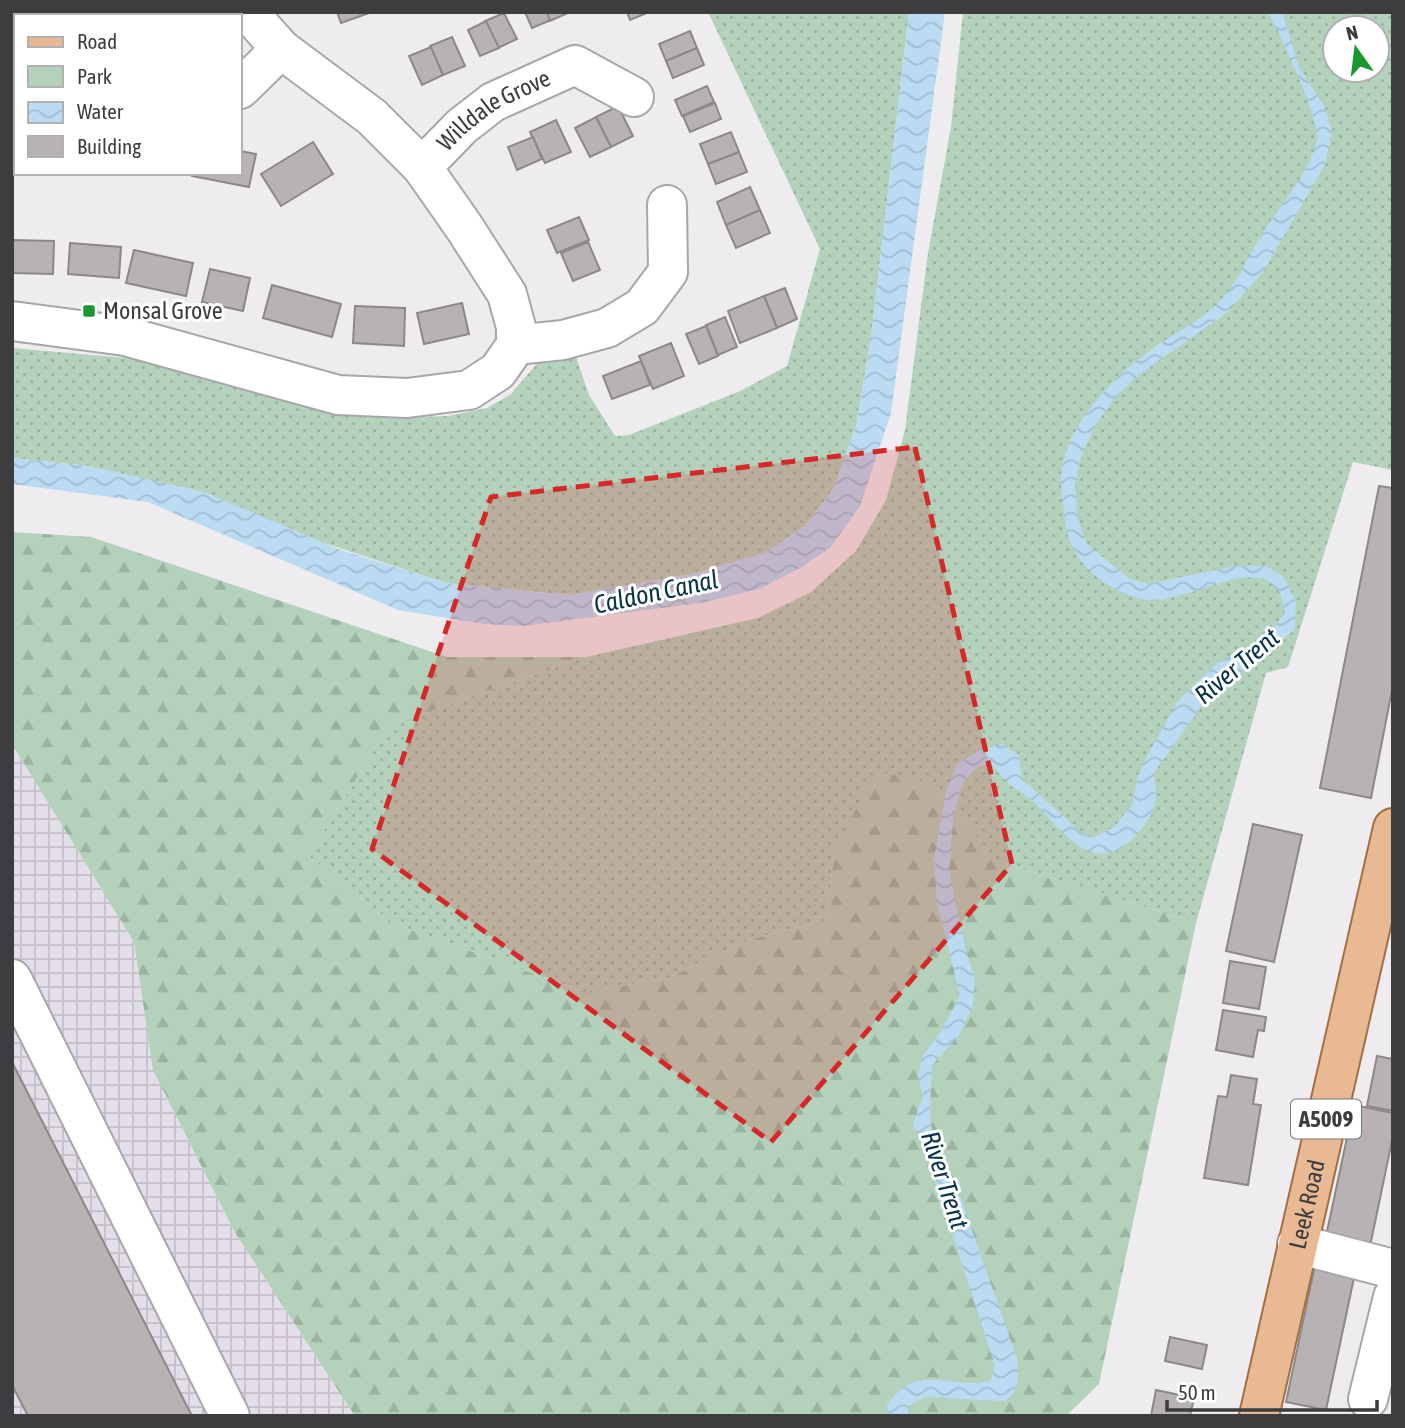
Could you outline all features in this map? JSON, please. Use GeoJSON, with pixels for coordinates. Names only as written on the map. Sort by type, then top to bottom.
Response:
{"type":"FeatureCollection","features":[{"type":"Feature","properties":{"kind":"main road","name":"Leek Road"},"geometry":{"type":"LineString","coordinates":[[1259,1416],[1393,828]]}},
{"type":"Feature","properties":{"kind":"street"},"geometry":{"type":"LineString","coordinates":[[12,321],[125,335],[338,395],[407,398],[469,390],[498,371],[516,345],[516,327],[507,294],[422,167],[372,117],[281,49],[248,12]]}},
{"type":"Feature","properties":{"kind":"street"},"geometry":{"type":"LineString","coordinates":[[242,87],[281,49]]}},
{"type":"Feature","properties":{"kind":"street","name":"Willdale Grove"},"geometry":{"type":"LineString","coordinates":[[422,167],[462,126],[493,102],[580,55],[634,97]]}},
{"type":"Feature","properties":{"kind":"street"},"geometry":{"type":"LineString","coordinates":[[516,345],[563,340],[607,328],[642,306],[683,271],[667,205]]}},
{"type":"Feature","properties":{"kind":"street"},"geometry":{"type":"LineString","coordinates":[[12,979],[230,1416]]}},
{"type":"Feature","properties":{"kind":"street"},"geometry":{"type":"LineString","coordinates":[[1297,1244],[1393,1269]]}},
{"type":"Feature","properties":{"kind":"street"},"geometry":{"type":"LineString","coordinates":[[1368,1399],[1393,1297]]}},
{"type":"Feature","properties":{"kind":"highlighted area"},"geometry":{"type":"Polygon","coordinates":[[[915,447],[1012,864],[771,1142],[372,849],[491,497],[915,447]]]}},
{"type":"Feature","properties":{"kind":"shaded area"},"geometry":{"type":"Polygon","coordinates":[[[12,744],[134,942],[153,1070],[234,1231],[355,1416],[12,1416],[12,744]]]}},
{"type":"Feature","properties":{"kind":"green space"},"geometry":{"type":"Polygon","coordinates":[[[708,12],[909,12],[871,338],[856,426],[834,488],[806,525],[766,553],[697,573],[570,595],[446,583],[89,466],[12,458],[12,348],[138,359],[307,406],[390,418],[448,416],[487,408],[510,395],[541,359],[575,354],[589,395],[615,436],[629,435],[738,392],[787,366],[820,249],[708,12]]]}},
{"type":"Feature","properties":{"kind":"green space"},"geometry":{"type":"Polygon","coordinates":[[[963,12],[1393,12],[1393,470],[1353,462],[1288,667],[1266,673],[1196,923],[996,860],[932,784],[834,854],[826,920],[749,940],[668,978],[585,992],[392,923],[308,856],[390,725],[586,657],[758,618],[811,592],[856,551],[886,500],[905,430],[928,253],[951,127],[963,12]]]}},
{"type":"Feature","properties":{"kind":"green space"},"geometry":{"type":"Polygon","coordinates":[[[12,532],[91,537],[447,657],[586,657],[390,725],[308,856],[392,923],[585,992],[668,978],[749,940],[826,920],[834,854],[875,771],[932,784],[996,860],[1196,923],[1099,1384],[1066,1416],[355,1416],[234,1231],[153,1070],[134,942],[12,744],[12,532]]]}},
{"type":"Feature","properties":{"kind":"water","name":"Caldon Canal"},"geometry":{"type":"Polygon","coordinates":[[[909,12],[945,12],[891,413],[860,506],[831,547],[802,567],[759,589],[701,603],[523,626],[484,624],[398,610],[148,502],[12,484],[12,458],[89,466],[205,492],[338,549],[446,583],[570,595],[697,573],[766,552],[806,525],[834,488],[856,426],[871,338],[909,12]]]}},
{"type":"Feature","properties":{"kind":"water","name":"River Trent"},"geometry":{"type":"Polygon","coordinates":[[[1268,12],[1282,12],[1300,69],[1324,106],[1332,131],[1325,165],[1263,272],[1228,312],[1137,376],[1114,399],[1095,426],[1080,460],[1075,486],[1078,521],[1087,544],[1129,578],[1148,584],[1235,566],[1266,566],[1283,576],[1296,602],[1295,629],[1253,666],[1216,686],[1153,774],[1156,798],[1153,811],[1139,832],[1124,847],[1109,853],[1095,853],[1082,848],[1030,799],[1007,782],[990,762],[978,767],[964,781],[954,812],[949,870],[965,947],[975,980],[973,1006],[960,1034],[932,1065],[930,1115],[932,1131],[961,1199],[1017,1358],[1017,1382],[1014,1392],[1005,1401],[925,1397],[909,1406],[908,1416],[889,1416],[887,1405],[899,1391],[910,1384],[922,1380],[974,1383],[990,1381],[995,1366],[927,1156],[913,1124],[923,1096],[918,1077],[922,1057],[942,1030],[960,995],[937,903],[934,859],[946,791],[957,764],[978,751],[1002,744],[1019,756],[1022,779],[1083,834],[1093,838],[1114,827],[1132,805],[1138,776],[1178,701],[1217,663],[1266,640],[1285,612],[1280,592],[1266,579],[1239,578],[1155,600],[1146,600],[1118,591],[1094,575],[1076,553],[1066,526],[1061,482],[1067,449],[1075,431],[1098,398],[1143,356],[1222,299],[1309,163],[1317,139],[1312,114],[1290,57],[1268,12]]]}},
{"type":"Feature","properties":{"kind":"building"},"geometry":{"type":"Polygon","coordinates":[[[130,12],[166,12],[166,14],[130,12]]]}},
{"type":"Feature","properties":{"kind":"building"},"geometry":{"type":"Polygon","coordinates":[[[337,12],[368,12],[369,13],[341,23],[337,12]]]}},
{"type":"Feature","properties":{"kind":"building"},"geometry":{"type":"Polygon","coordinates":[[[525,12],[548,12],[551,20],[532,28],[525,12]]]}},
{"type":"Feature","properties":{"kind":"building"},"geometry":{"type":"Polygon","coordinates":[[[547,12],[570,12],[550,21],[547,12]]]}},
{"type":"Feature","properties":{"kind":"building"},"geometry":{"type":"Polygon","coordinates":[[[627,12],[649,12],[630,20],[627,12]]]}},
{"type":"Feature","properties":{"kind":"building"},"geometry":{"type":"Polygon","coordinates":[[[504,13],[517,39],[498,48],[485,21],[504,13]]]}},
{"type":"Feature","properties":{"kind":"building"},"geometry":{"type":"Polygon","coordinates":[[[486,21],[499,48],[480,56],[468,30],[486,21]]]}},
{"type":"Feature","properties":{"kind":"building"},"geometry":{"type":"Polygon","coordinates":[[[690,31],[697,48],[666,61],[659,44],[690,31]]]}},
{"type":"Feature","properties":{"kind":"building"},"geometry":{"type":"Polygon","coordinates":[[[452,37],[465,66],[443,75],[430,46],[452,37]]]}},
{"type":"Feature","properties":{"kind":"building"},"geometry":{"type":"Polygon","coordinates":[[[431,47],[443,75],[422,85],[409,56],[431,47]]]}},
{"type":"Feature","properties":{"kind":"building"},"geometry":{"type":"Polygon","coordinates":[[[697,48],[704,65],[673,78],[666,61],[697,48]]]}},
{"type":"Feature","properties":{"kind":"building"},"geometry":{"type":"Polygon","coordinates":[[[707,86],[714,102],[682,116],[675,100],[707,86]]]}},
{"type":"Feature","properties":{"kind":"building"},"geometry":{"type":"Polygon","coordinates":[[[715,103],[721,119],[690,132],[683,116],[715,103]]]}},
{"type":"Feature","properties":{"kind":"building"},"geometry":{"type":"Polygon","coordinates":[[[12,106],[14,106],[14,139],[12,106]]]}},
{"type":"Feature","properties":{"kind":"building"},"geometry":{"type":"Polygon","coordinates":[[[618,106],[633,136],[611,147],[596,117],[618,106]]]}},
{"type":"Feature","properties":{"kind":"building"},"geometry":{"type":"Polygon","coordinates":[[[596,117],[611,147],[590,157],[575,128],[596,117]]]}},
{"type":"Feature","properties":{"kind":"building"},"geometry":{"type":"Polygon","coordinates":[[[556,120],[571,152],[545,163],[530,132],[556,120]]]}},
{"type":"Feature","properties":{"kind":"building"},"geometry":{"type":"Polygon","coordinates":[[[731,132],[739,152],[708,164],[700,144],[731,132]]]}},
{"type":"Feature","properties":{"kind":"building"},"geometry":{"type":"Polygon","coordinates":[[[533,137],[542,159],[517,170],[508,147],[533,137]]]}},
{"type":"Feature","properties":{"kind":"building"},"geometry":{"type":"Polygon","coordinates":[[[313,142],[333,174],[281,206],[261,174],[313,142]]]}},
{"type":"Feature","properties":{"kind":"building"},"geometry":{"type":"Polygon","coordinates":[[[242,151],[256,154],[249,187],[192,176],[242,175],[242,151]]]}},
{"type":"Feature","properties":{"kind":"building"},"geometry":{"type":"Polygon","coordinates":[[[739,152],[747,172],[716,184],[708,164],[739,152]]]}},
{"type":"Feature","properties":{"kind":"building"},"geometry":{"type":"Polygon","coordinates":[[[750,187],[760,210],[726,225],[717,202],[750,187]]]}},
{"type":"Feature","properties":{"kind":"building"},"geometry":{"type":"Polygon","coordinates":[[[760,210],[770,233],[736,248],[726,225],[760,210]]]}},
{"type":"Feature","properties":{"kind":"building"},"geometry":{"type":"Polygon","coordinates":[[[579,217],[589,240],[557,253],[547,230],[579,217]]]}},
{"type":"Feature","properties":{"kind":"building"},"geometry":{"type":"Polygon","coordinates":[[[12,240],[54,241],[53,274],[12,273],[12,240]]]}},
{"type":"Feature","properties":{"kind":"building"},"geometry":{"type":"Polygon","coordinates":[[[588,242],[600,270],[573,281],[561,253],[588,242]]]}},
{"type":"Feature","properties":{"kind":"building"},"geometry":{"type":"Polygon","coordinates":[[[70,243],[121,247],[119,278],[68,274],[70,243]]]}},
{"type":"Feature","properties":{"kind":"building"},"geometry":{"type":"Polygon","coordinates":[[[134,250],[193,263],[186,296],[126,283],[134,250]]]}},
{"type":"Feature","properties":{"kind":"building"},"geometry":{"type":"Polygon","coordinates":[[[210,269],[250,278],[243,311],[202,302],[210,269]]]}},
{"type":"Feature","properties":{"kind":"building"},"geometry":{"type":"Polygon","coordinates":[[[272,285],[341,304],[332,337],[263,318],[272,285]]]}},
{"type":"Feature","properties":{"kind":"building"},"geometry":{"type":"Polygon","coordinates":[[[785,288],[797,319],[777,328],[764,296],[785,288]]]}},
{"type":"Feature","properties":{"kind":"building"},"geometry":{"type":"Polygon","coordinates":[[[764,296],[777,328],[740,343],[728,311],[764,296]]]}},
{"type":"Feature","properties":{"kind":"building"},"geometry":{"type":"Polygon","coordinates":[[[462,303],[469,334],[424,344],[417,313],[462,303]]]}},
{"type":"Feature","properties":{"kind":"building"},"geometry":{"type":"Polygon","coordinates":[[[355,306],[405,308],[404,346],[353,343],[355,306]]]}},
{"type":"Feature","properties":{"kind":"building"},"geometry":{"type":"Polygon","coordinates":[[[725,317],[737,347],[718,355],[706,325],[725,317]]]}},
{"type":"Feature","properties":{"kind":"building"},"geometry":{"type":"Polygon","coordinates":[[[706,326],[718,356],[699,364],[686,334],[706,326]]]}},
{"type":"Feature","properties":{"kind":"building"},"geometry":{"type":"Polygon","coordinates":[[[671,343],[684,376],[653,389],[639,356],[671,343]]]}},
{"type":"Feature","properties":{"kind":"building"},"geometry":{"type":"Polygon","coordinates":[[[641,361],[650,385],[612,399],[603,376],[641,361]]]}},
{"type":"Feature","properties":{"kind":"building"},"geometry":{"type":"Polygon","coordinates":[[[1379,486],[1393,488],[1393,685],[1371,798],[1320,788],[1379,486]]]}},
{"type":"Feature","properties":{"kind":"building"},"geometry":{"type":"Polygon","coordinates":[[[1253,824],[1302,835],[1274,962],[1226,951],[1253,824]]]}},
{"type":"Feature","properties":{"kind":"building"},"geometry":{"type":"Polygon","coordinates":[[[1230,961],[1266,967],[1259,1009],[1223,1003],[1230,961]]]}},
{"type":"Feature","properties":{"kind":"building"},"geometry":{"type":"Polygon","coordinates":[[[1223,1010],[1266,1017],[1264,1031],[1258,1030],[1253,1057],[1216,1050],[1223,1010]]]}},
{"type":"Feature","properties":{"kind":"building"},"geometry":{"type":"Polygon","coordinates":[[[1377,1056],[1393,1059],[1393,1111],[1367,1106],[1377,1056]]]}},
{"type":"Feature","properties":{"kind":"building"},"geometry":{"type":"Polygon","coordinates":[[[12,1062],[192,1416],[28,1416],[12,1385],[12,1062]]]}},
{"type":"Feature","properties":{"kind":"building"},"geometry":{"type":"Polygon","coordinates":[[[1231,1075],[1257,1079],[1253,1104],[1261,1105],[1248,1185],[1204,1178],[1218,1096],[1227,1097],[1231,1075]]]}},
{"type":"Feature","properties":{"kind":"building"},"geometry":{"type":"Polygon","coordinates":[[[1354,1105],[1393,1113],[1393,1136],[1369,1251],[1325,1241],[1354,1105]]]}},
{"type":"Feature","properties":{"kind":"building"},"geometry":{"type":"Polygon","coordinates":[[[1315,1265],[1355,1273],[1326,1410],[1286,1402],[1315,1265]]]}},
{"type":"Feature","properties":{"kind":"building"},"geometry":{"type":"Polygon","coordinates":[[[1170,1337],[1207,1345],[1202,1369],[1165,1361],[1170,1337]]]}},
{"type":"Feature","properties":{"kind":"building"},"geometry":{"type":"Polygon","coordinates":[[[1156,1390],[1194,1398],[1190,1416],[1151,1416],[1156,1390]]]}},
{"type":"Feature","properties":{"kind":"place","name":"Monsal Grove"},"geometry":{"type":"Point","coordinates":[89,311]}}]}
